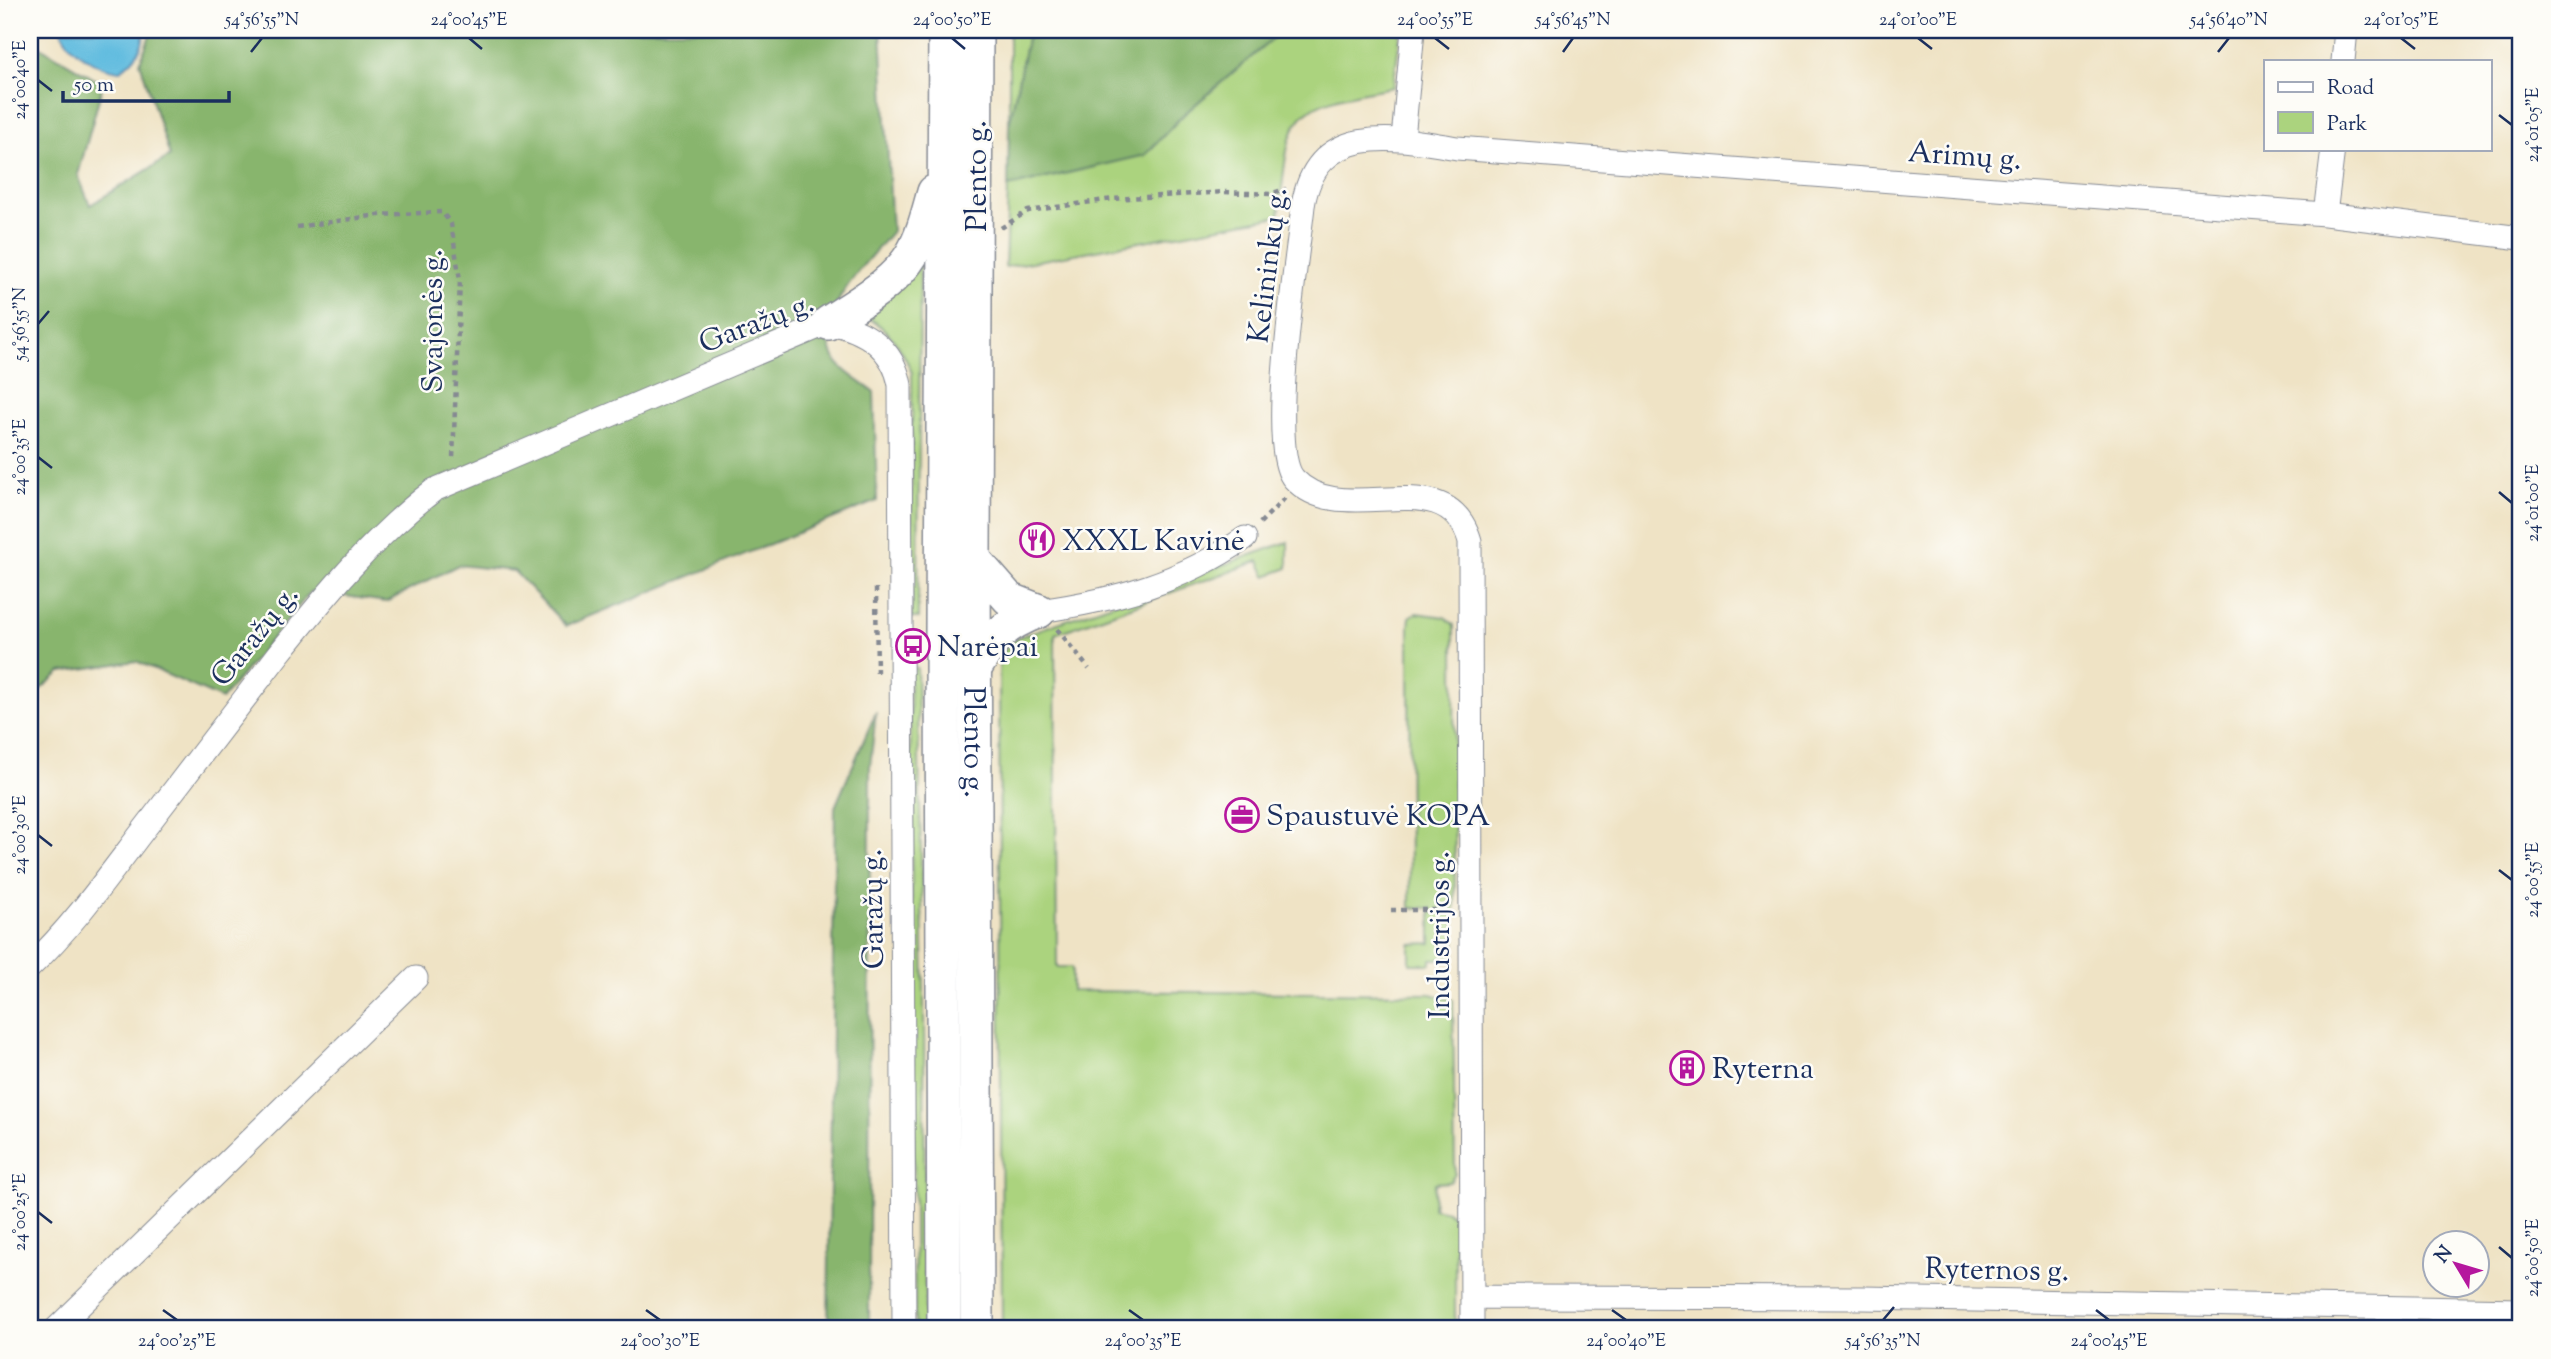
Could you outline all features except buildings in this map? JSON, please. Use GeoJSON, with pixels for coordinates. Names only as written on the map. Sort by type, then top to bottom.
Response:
{"type":"FeatureCollection","features":[{"type":"Feature","properties":{"kind":"highway","name":"Plento g."},"geometry":{"type":"LineString","coordinates":[[944,1329],[942,619],[945,30]]}},
{"type":"Feature","properties":{"kind":"highway","name":"Plento g."},"geometry":{"type":"LineString","coordinates":[[976,30],[974,670],[977,1329]]}},
{"type":"Feature","properties":{"kind":"highway"},"geometry":{"type":"LineString","coordinates":[[828,323],[892,278],[911,256],[923,230],[945,153]]}},
{"type":"Feature","properties":{"kind":"highway"},"geometry":{"type":"LineString","coordinates":[[974,559],[1009,598],[1041,611]]}},
{"type":"Feature","properties":{"kind":"highway"},"geometry":{"type":"LineString","coordinates":[[974,670],[991,642],[1009,623],[1041,611]]}},
{"type":"Feature","properties":{"kind":"street"},"geometry":{"type":"LineString","coordinates":[[1403,139],[1413,30]]}},
{"type":"Feature","properties":{"kind":"street"},"geometry":{"type":"LineString","coordinates":[[2343,60],[2346,30]]}},
{"type":"Feature","properties":{"kind":"street","name":"Kelininkų g."},"geometry":{"type":"LineString","coordinates":[[1292,475],[1282,404],[1307,182],[1317,166],[1339,148],[1362,141],[1403,139]]}},
{"type":"Feature","properties":{"kind":"street","name":"Arimų g."},"geometry":{"type":"LineString","coordinates":[[1403,139],[1457,148],[2325,214],[2521,238]]}},
{"type":"Feature","properties":{"kind":"street"},"geometry":{"type":"LineString","coordinates":[[2325,214],[2333,150]]}},
{"type":"Feature","properties":{"kind":"street","name":"Garažų g."},"geometry":{"type":"LineString","coordinates":[[30,967],[50,947],[107,877],[213,737],[335,584],[405,513],[435,490],[828,323],[851,327],[876,342],[892,360],[900,385],[904,1329]]}},
{"type":"Feature","properties":{"kind":"street","name":"Industrijos g."},"geometry":{"type":"LineString","coordinates":[[1292,475],[1317,495],[1335,499],[1414,499],[1439,503],[1460,515],[1470,541],[1472,1329]]}},
{"type":"Feature","properties":{"kind":"street"},"geometry":{"type":"LineString","coordinates":[[1041,611],[1085,605],[1170,580],[1208,563],[1245,538]]}},
{"type":"Feature","properties":{"kind":"street"},"geometry":{"type":"LineString","coordinates":[[56,1329],[416,978]]}},
{"type":"Feature","properties":{"kind":"street","name":"Ryternos g."},"geometry":{"type":"LineString","coordinates":[[1472,1297],[1863,1298],[2521,1310]]}},
{"type":"Feature","properties":{"kind":"path"},"geometry":{"type":"LineString","coordinates":[[976,244],[1028,211],[1113,199],[1224,192],[1270,194],[1307,182]]}},
{"type":"Feature","properties":{"kind":"path","name":"Svajonės g."},"geometry":{"type":"LineString","coordinates":[[297,227],[378,215],[442,212],[452,224],[460,281],[454,458],[435,490]]}},
{"type":"Feature","properties":{"kind":"path"},"geometry":{"type":"LineString","coordinates":[[1245,538],[1292,475]]}},
{"type":"Feature","properties":{"kind":"path"},"geometry":{"type":"LineString","coordinates":[[2518,595],[2521,578]]}},
{"type":"Feature","properties":{"kind":"path"},"geometry":{"type":"LineString","coordinates":[[1041,611],[1089,669]]}},
{"type":"Feature","properties":{"kind":"path"},"geometry":{"type":"LineString","coordinates":[[1391,909],[1471,910]]}},
{"type":"Feature","properties":{"kind":"green space"},"geometry":{"type":"Polygon","coordinates":[[[152,30],[881,30],[892,231],[855,275],[835,309],[829,326],[829,344],[836,361],[874,392],[877,501],[566,626],[514,571],[458,565],[386,602],[311,591],[222,699],[136,661],[61,672],[30,698],[30,41],[103,84],[78,175],[90,205],[170,156],[140,62],[152,30]]]}},
{"type":"Feature","properties":{"kind":"green space"},"geometry":{"type":"Polygon","coordinates":[[[1009,30],[1029,30],[1009,125],[1009,30]]]}},
{"type":"Feature","properties":{"kind":"green space"},"geometry":{"type":"Polygon","coordinates":[[[1029,30],[1283,30],[1183,115],[1145,155],[1008,187],[1009,125],[1029,30]]]}},
{"type":"Feature","properties":{"kind":"green space"},"geometry":{"type":"Polygon","coordinates":[[[1283,30],[1401,30],[1393,87],[1332,100],[1313,108],[1300,119],[1286,154],[1279,216],[1005,267],[1008,187],[1145,155],[1183,115],[1283,30]]]}},
{"type":"Feature","properties":{"kind":"green space"},"geometry":{"type":"Polygon","coordinates":[[[920,260],[918,618],[912,618],[912,373],[903,354],[886,331],[861,314],[920,260]]]}},
{"type":"Feature","properties":{"kind":"green space"},"geometry":{"type":"Polygon","coordinates":[[[1288,542],[1288,568],[1266,576],[1259,561],[1055,634],[1057,967],[1072,967],[1072,991],[1431,994],[1453,1000],[1455,1174],[1450,1182],[1435,1183],[1433,1208],[1447,1211],[1455,1219],[1455,1329],[1002,1329],[999,656],[1018,637],[1288,542]]]}},
{"type":"Feature","properties":{"kind":"green space"},"geometry":{"type":"Polygon","coordinates":[[[1416,613],[1445,617],[1454,625],[1455,944],[1454,956],[1431,959],[1431,964],[1410,964],[1410,944],[1431,943],[1431,908],[1410,908],[1409,627],[1410,617],[1416,613]]]}},
{"type":"Feature","properties":{"kind":"green space"},"geometry":{"type":"Polygon","coordinates":[[[910,668],[917,668],[924,989],[925,1329],[915,1329],[910,668]]]}},
{"type":"Feature","properties":{"kind":"green space"},"geometry":{"type":"Polygon","coordinates":[[[876,712],[870,767],[869,1329],[828,1329],[835,807],[876,712]]]}},
{"type":"Feature","properties":{"kind":"water"},"geometry":{"type":"Polygon","coordinates":[[[61,30],[144,30],[137,54],[119,71],[84,57],[70,45],[61,30]]]}},
{"type":"Feature","properties":{"kind":"place","name":"XXXL Kavinė"},"geometry":{"type":"Point","coordinates":[1037,540]}},
{"type":"Feature","properties":{"kind":"place","name":"Narėpai"},"geometry":{"type":"Point","coordinates":[913,646]}},
{"type":"Feature","properties":{"kind":"place","name":"Spaustuvė KOPA"},"geometry":{"type":"Point","coordinates":[1242,815]}},
{"type":"Feature","properties":{"kind":"place","name":"Ryterna"},"geometry":{"type":"Point","coordinates":[1687,1068]}}]}
